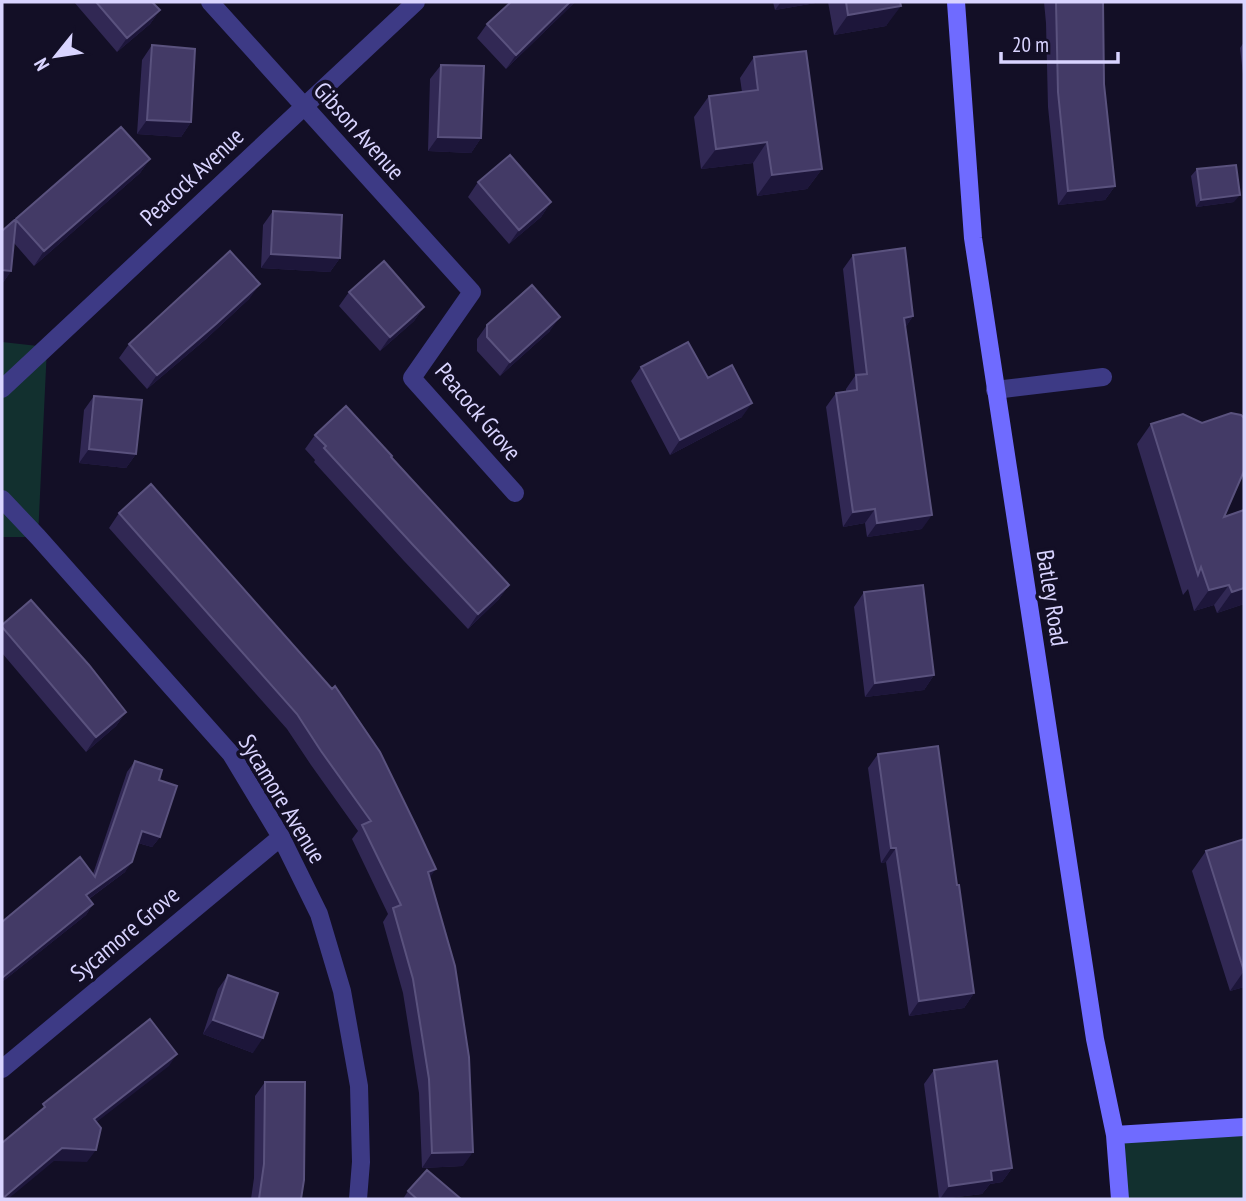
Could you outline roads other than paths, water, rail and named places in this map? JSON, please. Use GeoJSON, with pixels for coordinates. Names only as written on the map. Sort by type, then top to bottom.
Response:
{"type":"FeatureCollection","features":[{"type":"Feature","properties":{"kind":"street","name":"Gibson Avenue"},"geometry":{"type":"LineString","coordinates":[[210,2],[472,292]]}},
{"type":"Feature","properties":{"kind":"street","name":"Peacock Avenue"},"geometry":{"type":"LineString","coordinates":[[2,389],[416,2]]}},
{"type":"Feature","properties":{"kind":"street","name":"Batley Road"},"geometry":{"type":"LineString","coordinates":[[956,2],[973,238],[1095,1039],[1115,1135],[1120,1199]]}},
{"type":"Feature","properties":{"kind":"street","name":"Peacock Grove"},"geometry":{"type":"LineString","coordinates":[[472,292],[412,378],[515,493]]}},
{"type":"Feature","properties":{"kind":"street"},"geometry":{"type":"LineString","coordinates":[[995,390],[1103,377]]}},
{"type":"Feature","properties":{"kind":"street","name":"Sycamore Avenue"},"geometry":{"type":"LineString","coordinates":[[2,499],[231,754],[281,837],[319,914],[342,991],[359,1086],[361,1162],[358,1199]]}},
{"type":"Feature","properties":{"kind":"street","name":"Sycamore Grove"},"geometry":{"type":"LineString","coordinates":[[2,1069],[281,837]]}},
{"type":"Feature","properties":{"kind":"street"},"geometry":{"type":"LineString","coordinates":[[1115,1135],[1244,1127]]}}]}
